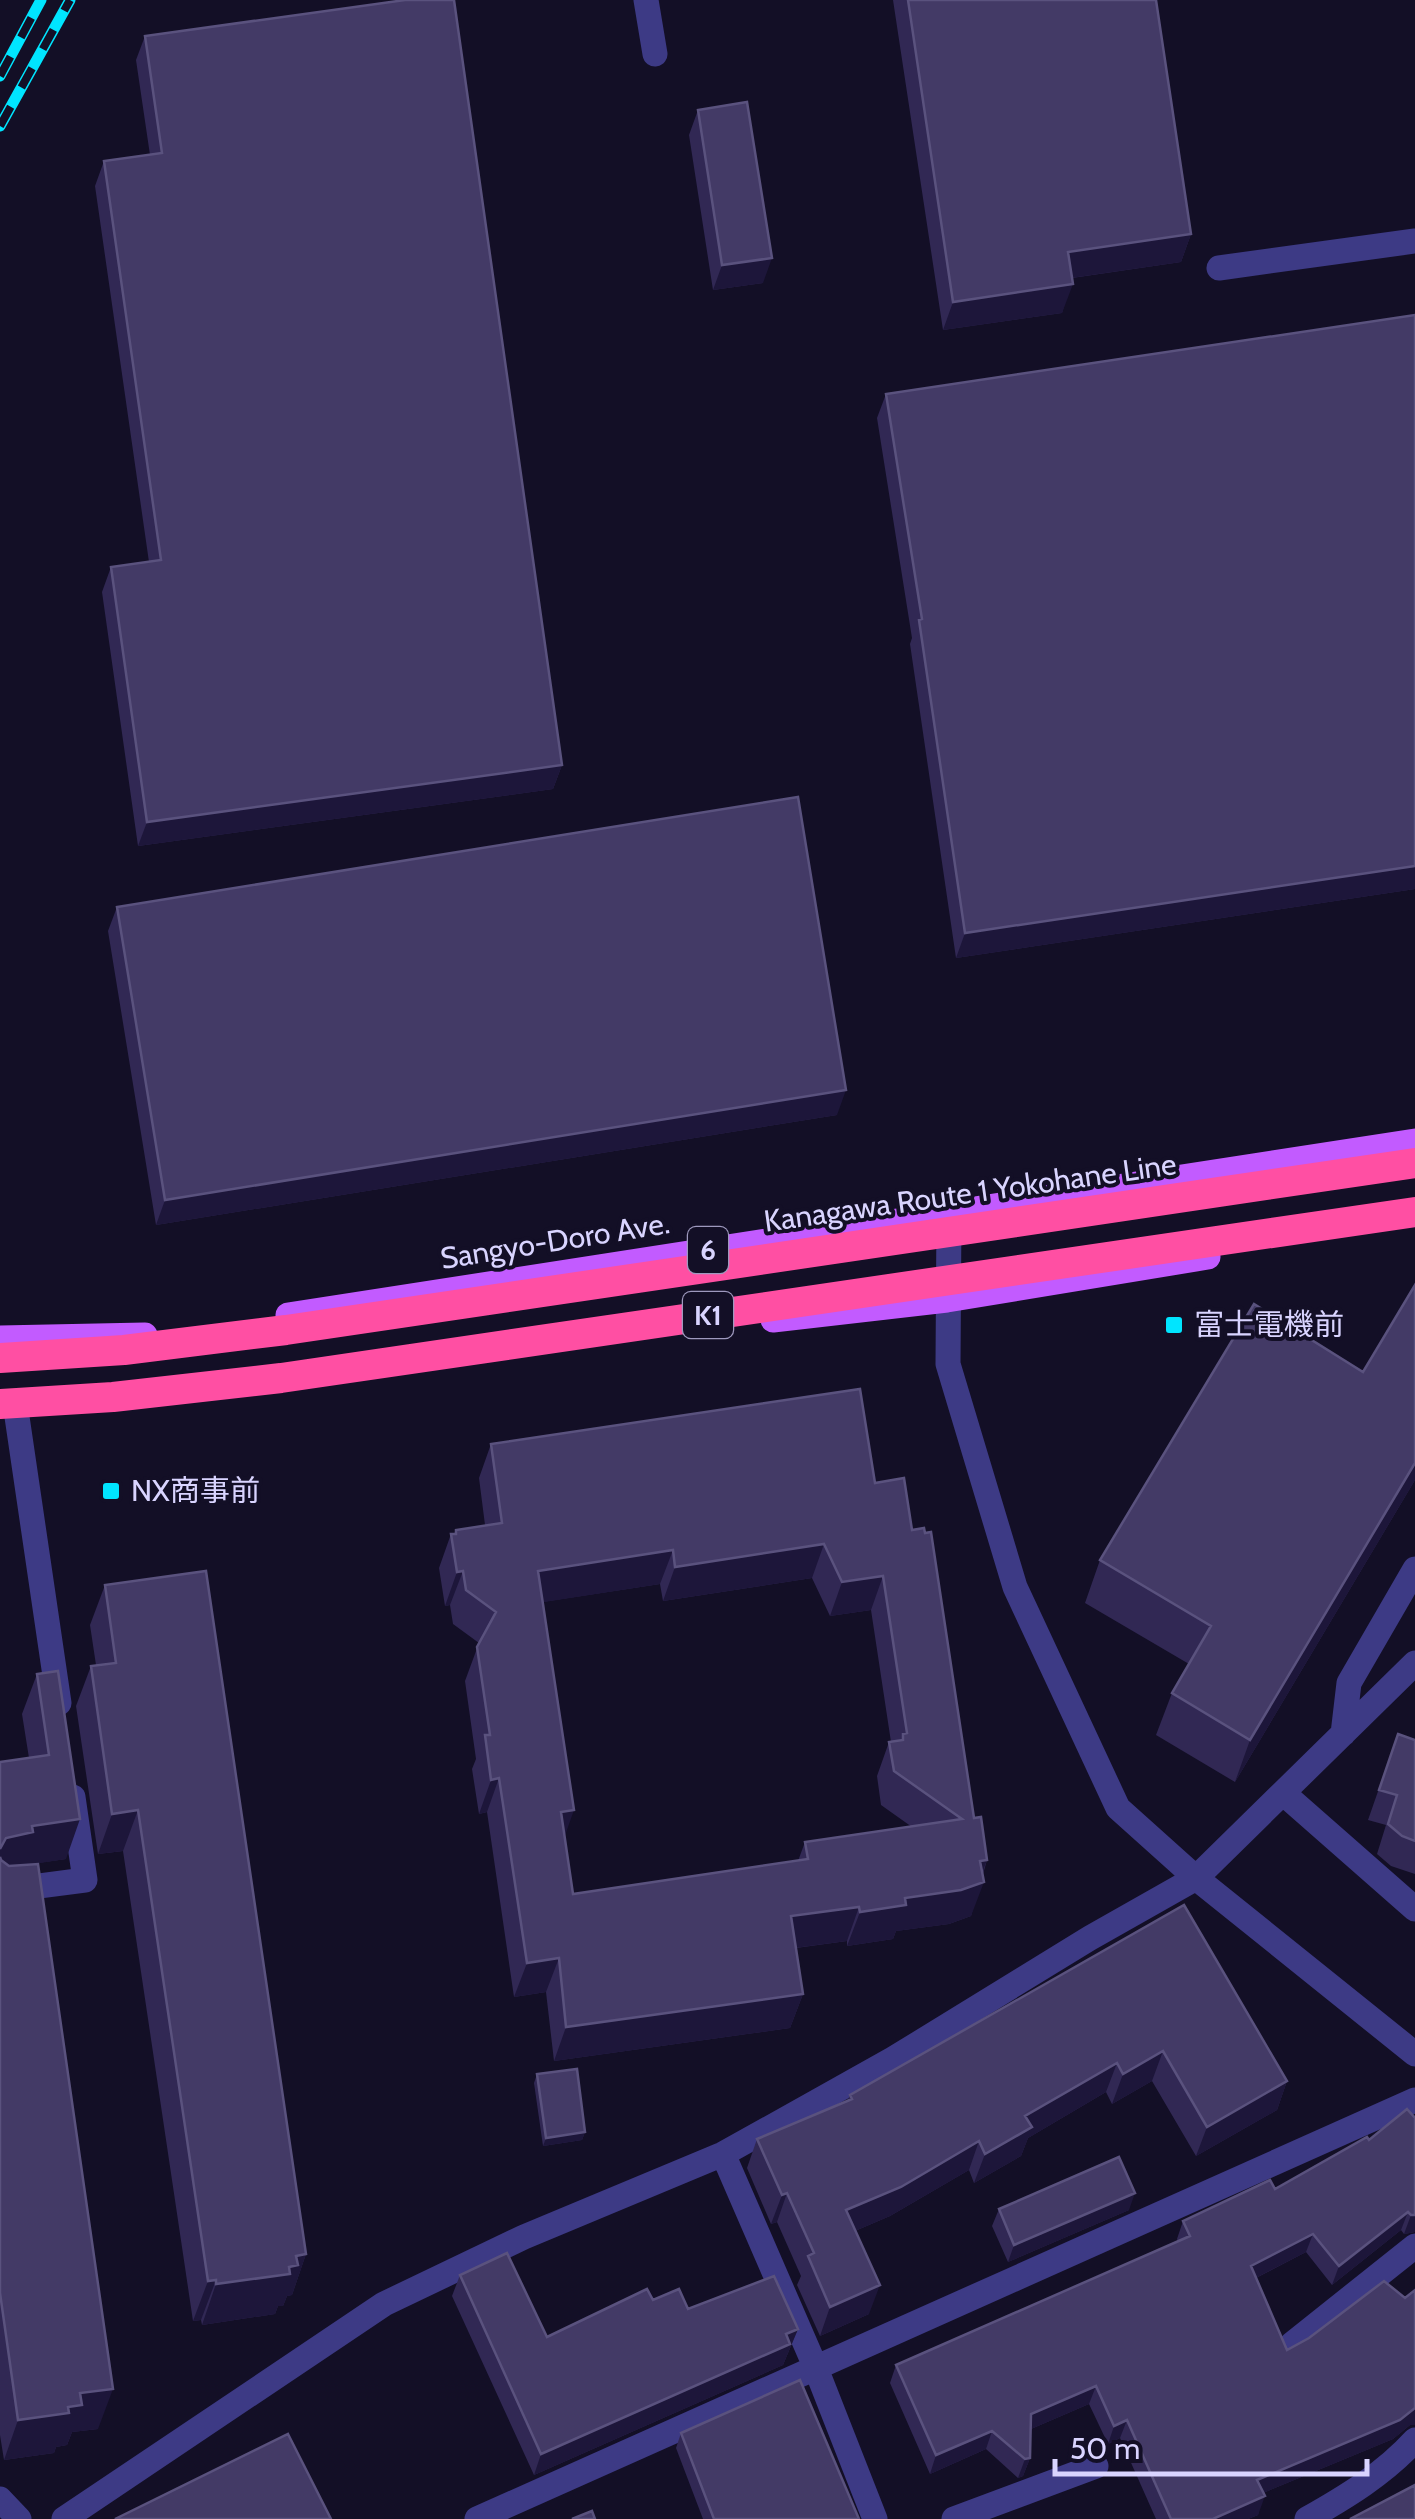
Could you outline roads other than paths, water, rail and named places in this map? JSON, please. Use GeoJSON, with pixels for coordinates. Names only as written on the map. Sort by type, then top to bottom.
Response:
{"type":"FeatureCollection","features":[{"type":"Feature","properties":{"kind":"highway","name":"Kanagawa Route 1 Yokohane Line"},"geometry":{"type":"LineString","coordinates":[[0,1358],[124,1350],[286,1330],[1415,1163]]}},
{"type":"Feature","properties":{"kind":"highway","name":"K1"},"geometry":{"type":"LineString","coordinates":[[5,1408],[280,1378],[1415,1212]]}},
{"type":"Feature","properties":{"kind":"main road","name":"Sangyo-Doro Ave."},"geometry":{"type":"LineString","coordinates":[[0,1338],[158,1335],[1415,1142]]}},
{"type":"Feature","properties":{"kind":"main road"},"geometry":{"type":"LineString","coordinates":[[5,1408],[200,1402],[637,1336],[946,1300],[1415,1222]]}},
{"type":"Feature","properties":{"kind":"street"},"geometry":{"type":"LineString","coordinates":[[646,0],[655,54]]}},
{"type":"Feature","properties":{"kind":"street"},"geometry":{"type":"LineString","coordinates":[[1219,268],[1415,241]]}},
{"type":"Feature","properties":{"kind":"street"},"geometry":{"type":"LineString","coordinates":[[949,1213],[948,1364],[1015,1586],[1118,1808],[1196,1878],[1415,2054]]}},
{"type":"Feature","properties":{"kind":"street"},"geometry":{"type":"LineString","coordinates":[[5,1408],[62,1726]]}},
{"type":"Feature","properties":{"kind":"street"},"geometry":{"type":"LineString","coordinates":[[1343,1734],[1348,1683],[1415,1569]]}},
{"type":"Feature","properties":{"kind":"street"},"geometry":{"type":"LineString","coordinates":[[64,2519],[384,2304],[524,2237],[723,2154],[893,2060],[1090,1938],[1196,1878],[1415,1663]]}},
{"type":"Feature","properties":{"kind":"street"},"geometry":{"type":"LineString","coordinates":[[0,1891],[85,1880],[68,1764]]}},
{"type":"Feature","properties":{"kind":"street"},"geometry":{"type":"LineString","coordinates":[[1283,1793],[1415,1909]]}},
{"type":"Feature","properties":{"kind":"street"},"geometry":{"type":"LineString","coordinates":[[477,2519],[1415,2100]]}},
{"type":"Feature","properties":{"kind":"street"},"geometry":{"type":"LineString","coordinates":[[723,2154],[875,2519]]}},
{"type":"Feature","properties":{"kind":"street"},"geometry":{"type":"LineString","coordinates":[[1292,2344],[1415,2246]]}},
{"type":"Feature","properties":{"kind":"street"},"geometry":{"type":"LineString","coordinates":[[1307,2519],[1348,2496],[1414,2443]]}},
{"type":"Feature","properties":{"kind":"street"},"geometry":{"type":"LineString","coordinates":[[954,2519],[1096,2466]]}},
{"type":"Feature","properties":{"kind":"street"},"geometry":{"type":"LineString","coordinates":[[0,2499],[18,2519]]}},
{"type":"Feature","properties":{"kind":"railway"},"geometry":{"type":"LineString","coordinates":[[0,76],[41,0]]}},
{"type":"Feature","properties":{"kind":"railway"},"geometry":{"type":"LineString","coordinates":[[0,126],[70,0]]}},
{"type":"Feature","properties":{"kind":"place","name":"富士電機前"},"geometry":{"type":"Point","coordinates":[1174,1325]}},
{"type":"Feature","properties":{"kind":"place","name":"NX商事前"},"geometry":{"type":"Point","coordinates":[111,1491]}}]}
